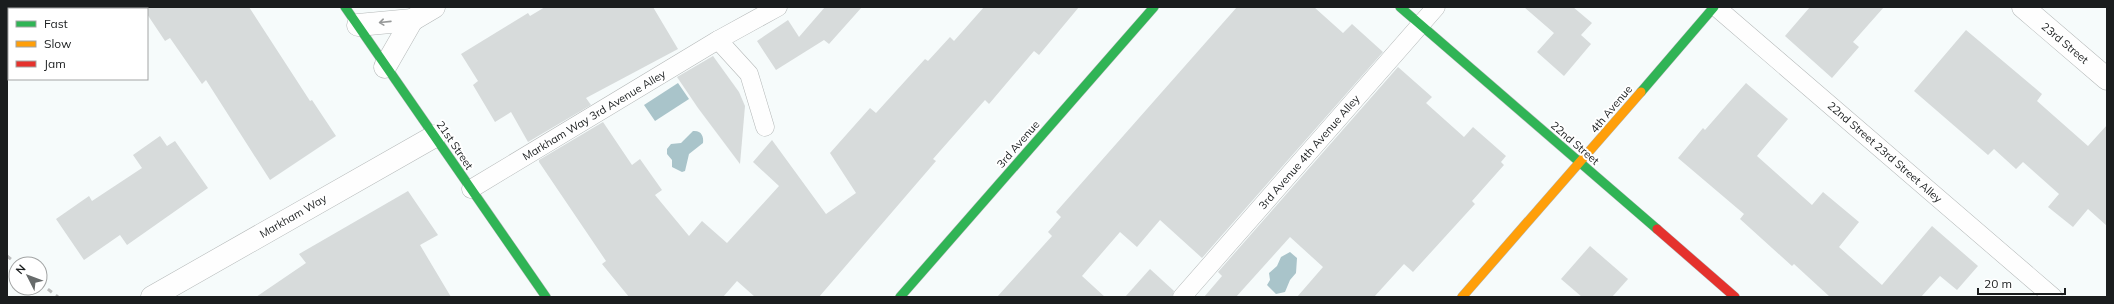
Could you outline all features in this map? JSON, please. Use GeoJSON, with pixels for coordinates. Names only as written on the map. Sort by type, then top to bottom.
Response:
{"type":"FeatureCollection","features":[{"type":"Feature","properties":{"kind":"street","name":"21st Street"},"geometry":{"type":"LineString","coordinates":[[345,7],[385,67],[435,136],[546,297]]}},
{"type":"Feature","properties":{"kind":"street"},"geometry":{"type":"LineString","coordinates":[[358,25],[412,20],[434,7]]}},
{"type":"Feature","properties":{"kind":"street","name":"3rd Avenue"},"geometry":{"type":"LineString","coordinates":[[900,297],[1154,7]]}},
{"type":"Feature","properties":{"kind":"street","name":"22nd Street"},"geometry":{"type":"LineString","coordinates":[[1400,7],[1735,297]]}},
{"type":"Feature","properties":{"kind":"street","name":"4th Avenue"},"geometry":{"type":"LineString","coordinates":[[1462,297],[1580,164],[1715,7]]}},
{"type":"Feature","properties":{"kind":"street","name":"23rd Street"},"geometry":{"type":"LineString","coordinates":[[2023,7],[2107,79]]}},
{"type":"Feature","properties":{"kind":"street"},"geometry":{"type":"LineString","coordinates":[[385,67],[412,20]]}},
{"type":"Feature","properties":{"kind":"street","name":"Markham Way"},"geometry":{"type":"LineString","coordinates":[[152,297],[435,136]]}},
{"type":"Feature","properties":{"kind":"lane","name":"Markham Way 3rd Avenue Alley"},"geometry":{"type":"LineString","coordinates":[[471,189],[718,40],[778,7]]}},
{"type":"Feature","properties":{"kind":"lane","name":"3rd Avenue 4th Avenue Alley"},"geometry":{"type":"LineString","coordinates":[[1182,297],[1436,7]]}},
{"type":"Feature","properties":{"kind":"lane","name":"22nd Street 23rd Street Alley"},"geometry":{"type":"LineString","coordinates":[[1715,7],[2053,297]]}},
{"type":"Feature","properties":{"kind":"lane"},"geometry":{"type":"LineString","coordinates":[[718,40],[749,74],[765,127]]}},
{"type":"Feature","properties":{"kind":"water"},"geometry":{"type":"Polygon","coordinates":[[[678,83],[689,99],[655,121],[644,105],[678,83]]]}},
{"type":"Feature","properties":{"kind":"water"},"geometry":{"type":"Polygon","coordinates":[[[693,131],[698,131],[701,134],[703,143],[689,154],[685,171],[682,172],[672,167],[672,160],[667,154],[667,149],[671,144],[681,143],[693,131]]]}},
{"type":"Feature","properties":{"kind":"water"},"geometry":{"type":"Polygon","coordinates":[[[1290,252],[1297,258],[1296,273],[1290,280],[1285,292],[1276,294],[1267,285],[1270,280],[1269,273],[1277,266],[1281,257],[1290,252]]]}},
{"type":"Feature","properties":{"kind":"building"},"geometry":{"type":"Polygon","coordinates":[[[142,7],[249,7],[310,101],[312,100],[336,136],[270,180],[206,80],[202,84],[170,38],[165,41],[148,16],[148,8],[142,7]]]}},
{"type":"Feature","properties":{"kind":"building"},"geometry":{"type":"Polygon","coordinates":[[[545,7],[653,7],[678,49],[586,98],[591,105],[528,142],[511,112],[495,122],[473,85],[478,81],[461,54],[528,13],[530,16],[545,7]]]}},
{"type":"Feature","properties":{"kind":"building"},"geometry":{"type":"Polygon","coordinates":[[[825,7],[862,7],[829,44],[824,40],[776,70],[757,41],[788,20],[799,37],[825,7]]]}},
{"type":"Feature","properties":{"kind":"building"},"geometry":{"type":"Polygon","coordinates":[[[984,7],[1079,7],[1039,55],[1034,51],[989,104],[985,100],[933,159],[936,161],[819,297],[755,297],[737,281],[723,297],[629,297],[602,264],[606,261],[539,162],[539,160],[603,122],[632,165],[640,159],[662,190],[655,195],[689,236],[702,221],[727,243],[779,186],[753,162],[772,140],[826,214],[856,193],[830,153],[870,108],[876,113],[925,59],[928,61],[950,37],[954,41],[984,7]]]}},
{"type":"Feature","properties":{"kind":"building"},"geometry":{"type":"Polygon","coordinates":[[[1237,7],[1314,7],[1343,33],[1352,24],[1383,52],[1202,258],[1160,220],[1137,247],[1120,232],[1082,276],[1105,297],[997,297],[1052,236],[1048,232],[1061,217],[1056,212],[1237,7]]]}},
{"type":"Feature","properties":{"kind":"building"},"geometry":{"type":"Polygon","coordinates":[[[1524,7],[1573,7],[1592,23],[1581,35],[1591,44],[1564,76],[1537,52],[1554,33],[1524,7]]]}},
{"type":"Feature","properties":{"kind":"building"},"geometry":{"type":"Polygon","coordinates":[[[1810,7],[1884,7],[1853,42],[1859,47],[1832,78],[1785,36],[1810,7]]]}},
{"type":"Feature","properties":{"kind":"building"},"geometry":{"type":"Polygon","coordinates":[[[1966,30],[2042,94],[2037,101],[2088,146],[2107,125],[2107,226],[2088,209],[2073,227],[2048,207],[2059,194],[2023,162],[2016,169],[1994,149],[1988,155],[1914,91],[1966,30]]]}},
{"type":"Feature","properties":{"kind":"building"},"geometry":{"type":"Polygon","coordinates":[[[713,56],[739,92],[745,106],[740,164],[677,77],[713,56]]]}},
{"type":"Feature","properties":{"kind":"building"},"geometry":{"type":"Polygon","coordinates":[[[1398,67],[1432,97],[1426,103],[1464,137],[1473,127],[1506,156],[1501,162],[1504,165],[1472,201],[1475,204],[1413,272],[1404,264],[1374,297],[1297,297],[1323,267],[1290,237],[1236,297],[1204,297],[1222,276],[1218,272],[1398,67]]]}},
{"type":"Feature","properties":{"kind":"building"},"geometry":{"type":"Polygon","coordinates":[[[1746,83],[1788,119],[1757,156],[1812,205],[1823,192],[1859,222],[1839,247],[1882,285],[1932,226],[1978,266],[1957,290],[1940,276],[1921,297],[1830,297],[1794,264],[1792,266],[1740,219],[1744,214],[1678,158],[1703,128],[1705,130],[1746,83]]]}},
{"type":"Feature","properties":{"kind":"building"},"geometry":{"type":"Polygon","coordinates":[[[160,136],[167,146],[175,141],[208,188],[127,245],[120,235],[84,260],[56,219],[89,196],[92,201],[142,168],[133,155],[160,136]]]}},
{"type":"Feature","properties":{"kind":"building"},"geometry":{"type":"Polygon","coordinates":[[[408,191],[438,235],[420,245],[451,297],[256,297],[306,263],[299,254],[408,191]]]}},
{"type":"Feature","properties":{"kind":"building"},"geometry":{"type":"Polygon","coordinates":[[[1590,246],[1628,279],[1612,297],[1582,297],[1561,279],[1590,246]]]}},
{"type":"Feature","properties":{"kind":"building"},"geometry":{"type":"Polygon","coordinates":[[[1150,269],[1174,291],[1172,297],[1125,297],[1150,269]]]}},
{"type":"Feature","properties":{"kind":"railway"},"geometry":{"type":"LineString","coordinates":[[48,289],[58,297]]}},
{"type":"Feature","properties":{"kind":"traffic: fast"},"geometry":{"type":"LineString","coordinates":[[345,7],[546,297]]}},
{"type":"Feature","properties":{"kind":"traffic: fast"},"geometry":{"type":"LineString","coordinates":[[900,297],[1154,7]]}},
{"type":"Feature","properties":{"kind":"traffic: fast"},"geometry":{"type":"LineString","coordinates":[[1400,7],[1657,229]]}},
{"type":"Feature","properties":{"kind":"traffic: fast"},"geometry":{"type":"LineString","coordinates":[[1641,92],[1714,7]]}},
{"type":"Feature","properties":{"kind":"traffic: slow"},"geometry":{"type":"LineString","coordinates":[[1462,297],[1641,92]]}},
{"type":"Feature","properties":{"kind":"traffic: jam"},"geometry":{"type":"LineString","coordinates":[[1657,229],[1735,297]]}}]}
